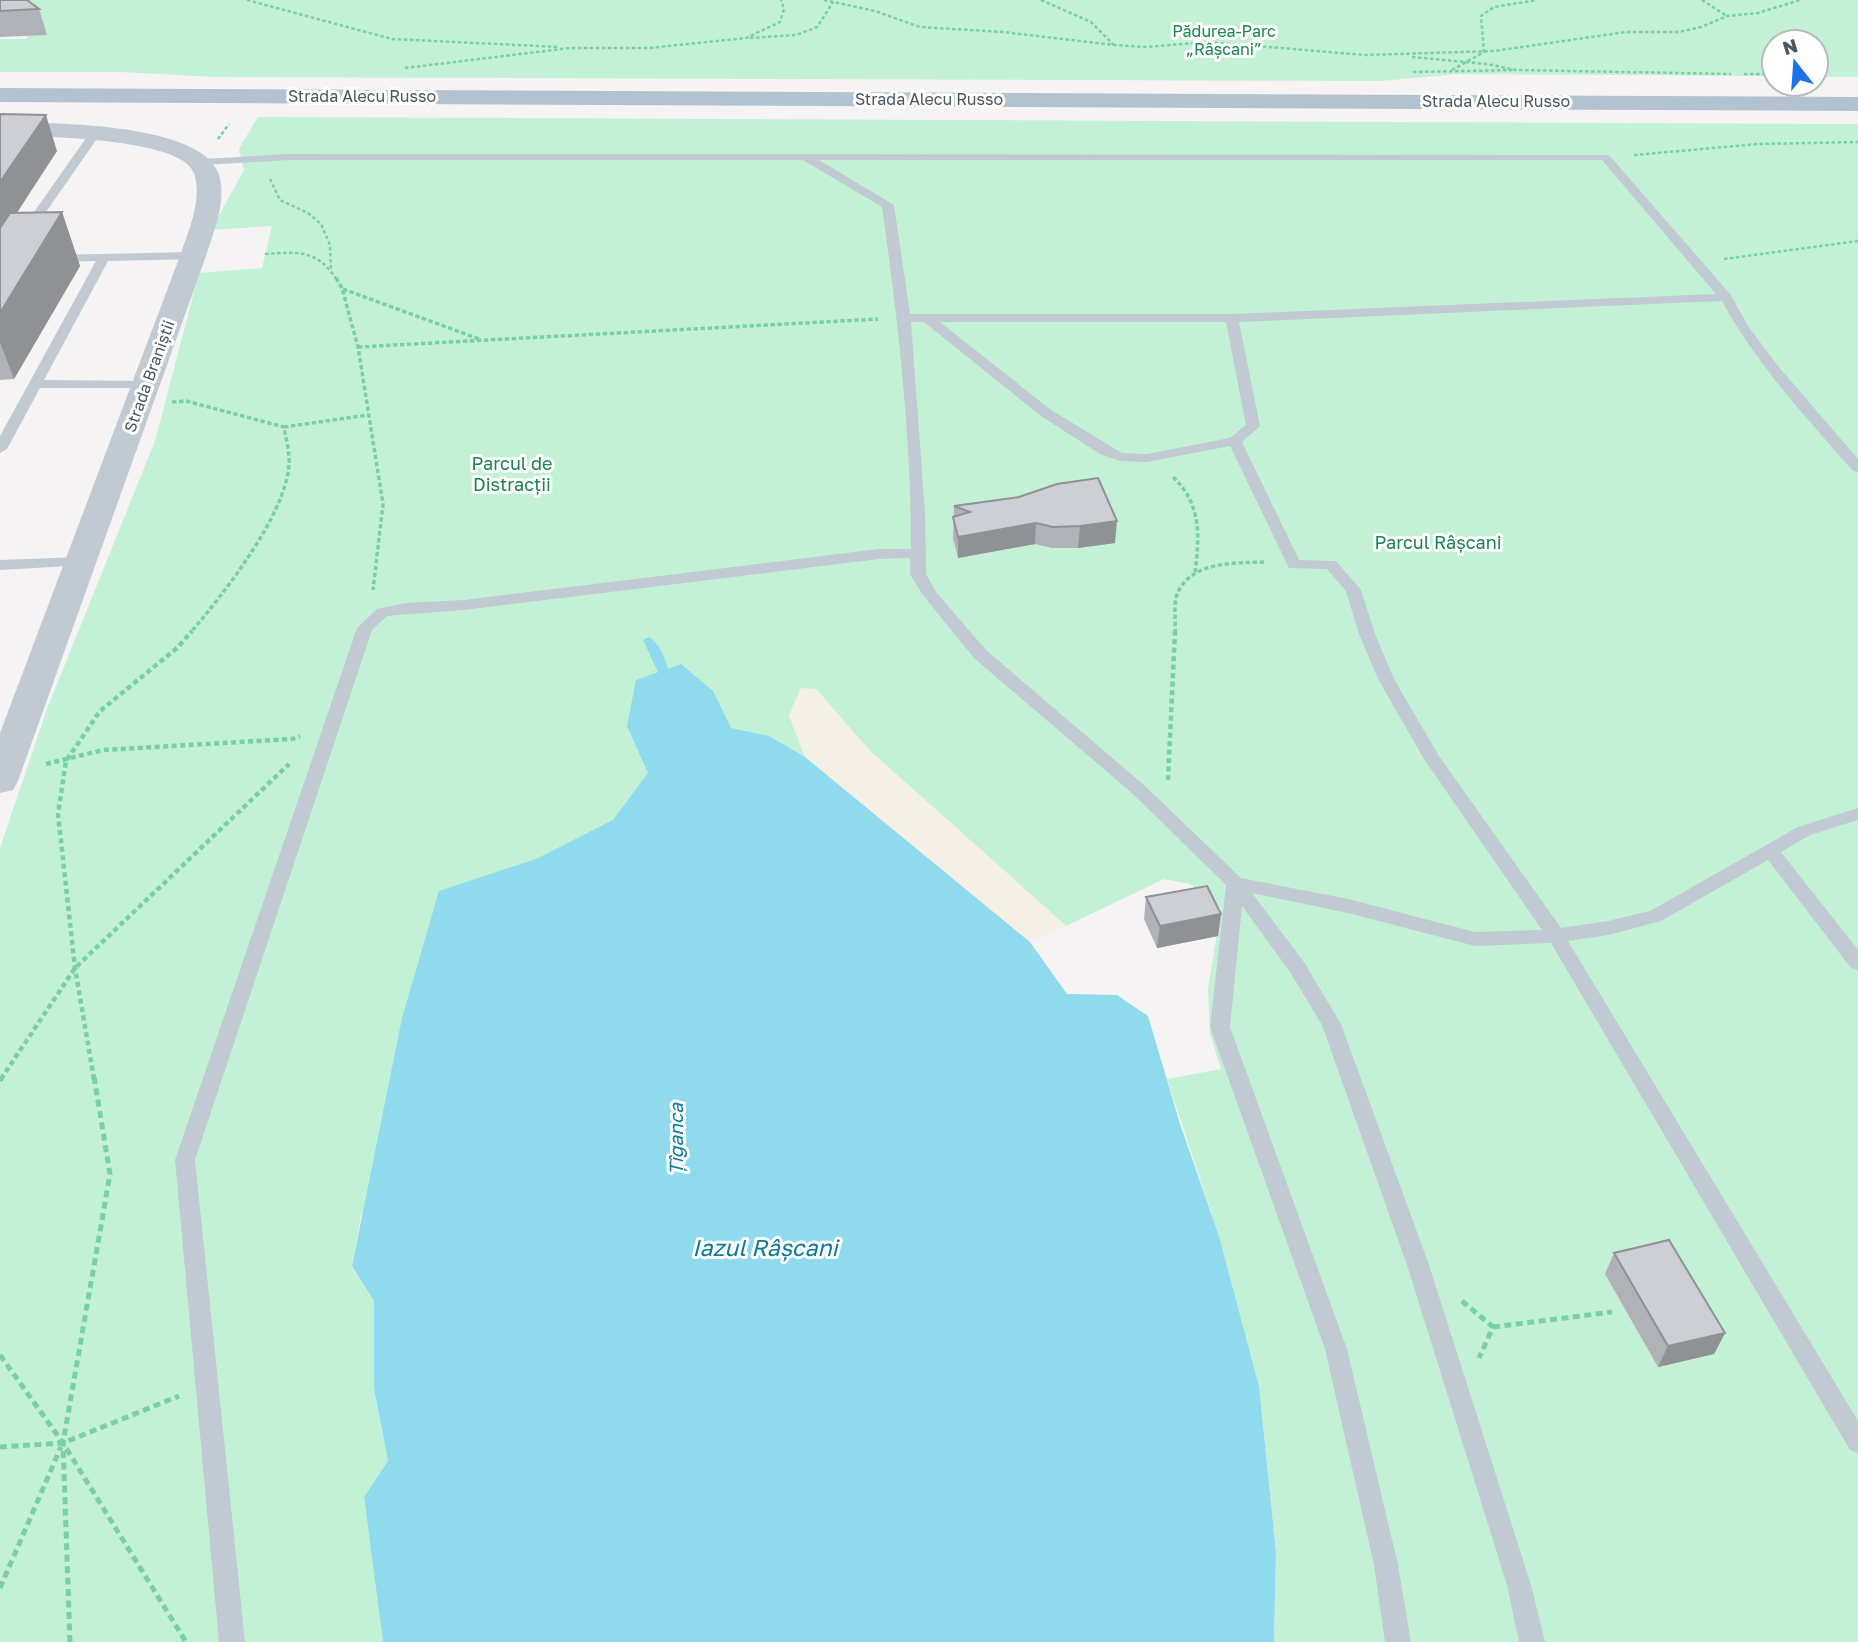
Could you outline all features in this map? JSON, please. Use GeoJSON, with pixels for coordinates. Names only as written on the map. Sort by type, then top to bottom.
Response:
{"type":"FeatureCollection","features":[{"type":"Feature","properties":{"kind":"main road"},"geometry":{"type":"LineString","coordinates":[[0,79],[132,80],[236,96]]}},
{"type":"Feature","properties":{"kind":"main road","name":"Strada Alecu Russo"},"geometry":{"type":"LineString","coordinates":[[0,95],[1858,104]]}},
{"type":"Feature","properties":{"kind":"street"},"geometry":{"type":"LineString","coordinates":[[0,129],[95,133],[164,145],[183,151],[201,162]]}},
{"type":"Feature","properties":{"kind":"street","name":"Strada Braniștii"},"geometry":{"type":"LineString","coordinates":[[2,775],[193,256],[208,206],[209,186],[201,162]]}},
{"type":"Feature","properties":{"kind":"lane"},"geometry":{"type":"LineString","coordinates":[[16,247],[95,133]]}},
{"type":"Feature","properties":{"kind":"lane"},"geometry":{"type":"LineString","coordinates":[[201,162],[289,157],[1605,158],[1726,298],[1744,330],[1773,369],[1858,468]]}},
{"type":"Feature","properties":{"kind":"lane"},"geometry":{"type":"LineString","coordinates":[[805,157],[888,205],[904,318],[918,513],[918,574],[924,584],[980,654],[1166,816],[1235,883],[1297,967],[1331,1024],[1418,1265],[1459,1403],[1519,1585],[1532,1642]]}},
{"type":"Feature","properties":{"kind":"lane"},"geometry":{"type":"LineString","coordinates":[[36,258],[193,256]]}},
{"type":"Feature","properties":{"kind":"lane"},"geometry":{"type":"LineString","coordinates":[[0,449],[104,257]]}},
{"type":"Feature","properties":{"kind":"lane"},"geometry":{"type":"LineString","coordinates":[[904,318],[1232,317],[1726,298]]}},
{"type":"Feature","properties":{"kind":"lane"},"geometry":{"type":"LineString","coordinates":[[927,318],[1046,413],[1105,451],[1119,457],[1147,458],[1236,441],[1253,426],[1232,317]]}},
{"type":"Feature","properties":{"kind":"lane"},"geometry":{"type":"LineString","coordinates":[[34,384],[144,385]]}},
{"type":"Feature","properties":{"kind":"lane"},"geometry":{"type":"LineString","coordinates":[[1236,441],[1294,565],[1331,565],[1353,590],[1367,634],[1386,679],[1410,722],[1432,759],[1556,936],[1858,1442]]}},
{"type":"Feature","properties":{"kind":"lane"},"geometry":{"type":"LineString","coordinates":[[232,1642],[185,1160],[365,628],[382,612],[406,608],[464,605],[879,554],[918,553]]}},
{"type":"Feature","properties":{"kind":"lane"},"geometry":{"type":"LineString","coordinates":[[0,565],[82,562]]}},
{"type":"Feature","properties":{"kind":"lane"},"geometry":{"type":"LineString","coordinates":[[1235,883],[1348,906],[1475,939],[1556,936],[1608,929],[1655,916],[1804,831],[1858,814]]}},
{"type":"Feature","properties":{"kind":"lane"},"geometry":{"type":"LineString","coordinates":[[1770,850],[1858,963]]}},
{"type":"Feature","properties":{"kind":"lane"},"geometry":{"type":"LineString","coordinates":[[1235,883],[1220,1027],[1336,1349],[1387,1565],[1398,1642]]}},
{"type":"Feature","properties":{"kind":"path"},"geometry":{"type":"LineString","coordinates":[[247,0],[392,39],[570,48],[649,48],[796,35],[817,27],[833,2]]}},
{"type":"Feature","properties":{"kind":"path"},"geometry":{"type":"LineString","coordinates":[[746,38],[780,22],[784,9],[781,0]]}},
{"type":"Feature","properties":{"kind":"path"},"geometry":{"type":"LineString","coordinates":[[824,0],[875,11],[920,27],[1003,32],[1114,45],[1146,47],[1207,42],[1469,62],[1516,70],[1760,74]]}},
{"type":"Feature","properties":{"kind":"path"},"geometry":{"type":"LineString","coordinates":[[1041,0],[1089,18],[1100,26],[1114,45]]}},
{"type":"Feature","properties":{"kind":"path"},"geometry":{"type":"LineString","coordinates":[[1505,5],[1507,0]]}},
{"type":"Feature","properties":{"kind":"path"},"geometry":{"type":"LineString","coordinates":[[1484,51],[1481,16],[1494,7],[1537,0]]}},
{"type":"Feature","properties":{"kind":"path"},"geometry":{"type":"LineString","coordinates":[[1702,0],[1727,16]]}},
{"type":"Feature","properties":{"kind":"path"},"geometry":{"type":"LineString","coordinates":[[1390,55],[1484,51],[1626,32],[1679,32],[1701,27],[1727,16],[1759,13],[1800,0]]}},
{"type":"Feature","properties":{"kind":"path"},"geometry":{"type":"LineString","coordinates":[[399,69],[570,48]]}},
{"type":"Feature","properties":{"kind":"path"},"geometry":{"type":"LineString","coordinates":[[1452,71],[1484,51]]}},
{"type":"Feature","properties":{"kind":"path"},"geometry":{"type":"LineString","coordinates":[[1605,158],[1758,144],[1858,142]]}},
{"type":"Feature","properties":{"kind":"path"},"geometry":{"type":"LineString","coordinates":[[237,159],[262,172],[272,181],[275,194],[283,202],[317,220],[328,234],[333,249],[331,271]]}},
{"type":"Feature","properties":{"kind":"path"},"geometry":{"type":"LineString","coordinates":[[1695,262],[1858,241]]}},
{"type":"Feature","properties":{"kind":"path"},"geometry":{"type":"LineString","coordinates":[[265,254],[307,253],[319,258],[342,288],[358,347],[383,504],[372,600],[382,612]]}},
{"type":"Feature","properties":{"kind":"path"},"geometry":{"type":"LineString","coordinates":[[342,288],[483,340]]}},
{"type":"Feature","properties":{"kind":"path"},"geometry":{"type":"LineString","coordinates":[[358,347],[904,318]]}},
{"type":"Feature","properties":{"kind":"path"},"geometry":{"type":"LineString","coordinates":[[186,401],[284,427],[368,415]]}},
{"type":"Feature","properties":{"kind":"path"},"geometry":{"type":"LineString","coordinates":[[70,1642],[63,1443],[110,1174],[75,968],[58,814],[66,761],[100,711],[177,648],[227,591],[276,509],[289,465],[284,427]]}},
{"type":"Feature","properties":{"kind":"path"},"geometry":{"type":"LineString","coordinates":[[1147,458],[1180,482],[1194,507],[1200,535],[1195,572],[1177,594],[1166,816]]}},
{"type":"Feature","properties":{"kind":"path"},"geometry":{"type":"LineString","coordinates":[[1195,572],[1223,563],[1294,565]]}},
{"type":"Feature","properties":{"kind":"path"},"geometry":{"type":"LineString","coordinates":[[2,775],[103,750],[292,740],[333,722]]}},
{"type":"Feature","properties":{"kind":"path"},"geometry":{"type":"LineString","coordinates":[[0,1081],[75,968],[293,760]]}},
{"type":"Feature","properties":{"kind":"path"},"geometry":{"type":"LineString","coordinates":[[1493,1327],[1612,1312]]}},
{"type":"Feature","properties":{"kind":"path"},"geometry":{"type":"LineString","coordinates":[[0,1356],[63,1443],[186,1642]]}},
{"type":"Feature","properties":{"kind":"path"},"geometry":{"type":"LineString","coordinates":[[0,1447],[63,1443],[207,1385]]}},
{"type":"Feature","properties":{"kind":"path"},"geometry":{"type":"LineString","coordinates":[[0,1588],[63,1443]]}},
{"type":"Feature","properties":{"kind":"green space","name":"Pădurea-Parc „Râșcani”"},"geometry":{"type":"Polygon","coordinates":[[[0,0],[1858,0],[1858,77],[1830,77],[1830,28],[1760,28],[1760,76],[1458,74],[1381,81],[215,77],[120,72],[0,72],[0,39],[26,39],[42,19],[0,0]]]}},
{"type":"Feature","properties":{"kind":"green space","name":"Parcul Râșcani"},"geometry":{"type":"Polygon","coordinates":[[[258,117],[1858,124],[1858,1642],[1274,1642],[1276,1552],[1259,1386],[1219,1236],[1167,1079],[1221,1069],[1210,1034],[1208,989],[1221,909],[1190,884],[1164,879],[1066,926],[869,750],[816,689],[789,715],[805,757],[798,777],[372,1191],[361,1215],[352,1266],[374,1301],[374,1389],[388,1462],[364,1497],[383,1642],[0,1642],[0,848],[47,709],[155,441],[199,273],[262,268],[272,226],[211,230],[244,170],[239,149],[258,117]]]}},
{"type":"Feature","properties":{"kind":"sand"},"geometry":{"type":"Polygon","coordinates":[[[801,688],[816,689],[869,750],[1066,926],[1030,942],[805,757],[789,715],[801,688]]]}},
{"type":"Feature","properties":{"kind":"water","name":"Iazul Râșcani"},"geometry":{"type":"Polygon","coordinates":[[[681,664],[713,691],[731,728],[769,736],[805,757],[1030,942],[1067,994],[1117,995],[1148,1016],[1180,1124],[1219,1236],[1259,1386],[1276,1552],[1274,1642],[383,1642],[364,1497],[388,1461],[374,1389],[374,1301],[352,1266],[402,1018],[439,891],[536,859],[613,820],[648,773],[627,726],[636,680],[681,664]]]}},
{"type":"Feature","properties":{"kind":"building"},"geometry":{"type":"Polygon","coordinates":[[[0,0],[27,0],[39,9],[0,11],[0,0]]]}},
{"type":"Feature","properties":{"kind":"building"},"geometry":{"type":"Polygon","coordinates":[[[0,114],[46,115],[0,182],[0,114]]]}},
{"type":"Feature","properties":{"kind":"building"},"geometry":{"type":"Polygon","coordinates":[[[62,212],[0,313],[0,228],[10,213],[62,212]]]}},
{"type":"Feature","properties":{"kind":"building"},"geometry":{"type":"Polygon","coordinates":[[[1098,478],[1117,521],[1053,527],[1036,523],[958,537],[953,517],[970,512],[954,506],[1019,497],[1057,484],[1098,478]]]}},
{"type":"Feature","properties":{"kind":"building"},"geometry":{"type":"Polygon","coordinates":[[[1207,886],[1221,914],[1160,926],[1146,897],[1207,886]]]}},
{"type":"Feature","properties":{"kind":"building"},"geometry":{"type":"Polygon","coordinates":[[[1669,1240],[1725,1333],[1668,1346],[1614,1253],[1669,1240]]]}},
{"type":"Feature","properties":{"kind":"waterway","name":"Țîganca"},"geometry":{"type":"LineString","coordinates":[[649,640],[663,670],[666,685]]}},
{"type":"Feature","properties":{"kind":"park label","name":"Parcul de Distracții"},"geometry":{"type":"Point","coordinates":[512,474]}}]}
